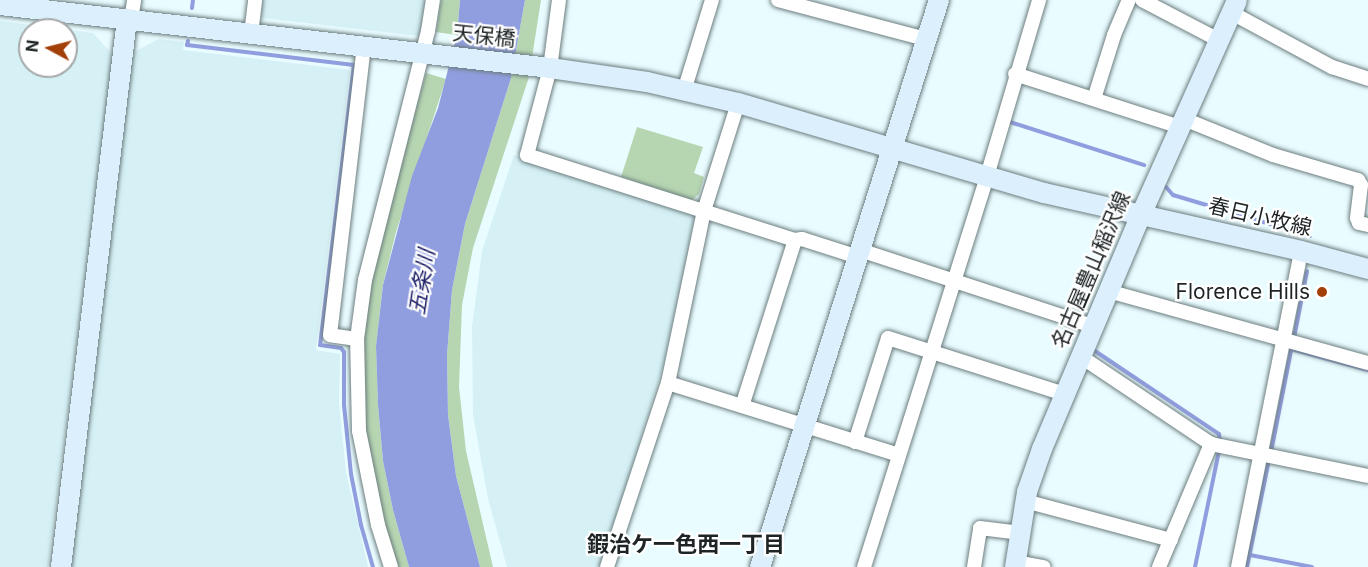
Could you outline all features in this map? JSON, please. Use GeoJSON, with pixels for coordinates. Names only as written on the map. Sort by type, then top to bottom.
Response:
{"type":"FeatureCollection","features":[{"type":"Feature","properties":{"kind":"street"},"geometry":{"type":"LineString","coordinates":[[251,34],[255,0]]}},
{"type":"Feature","properties":{"kind":"street"},"geometry":{"type":"LineString","coordinates":[[391,567],[378,525],[359,430],[357,339],[365,280],[426,54],[433,0]]}},
{"type":"Feature","properties":{"kind":"street"},"geometry":{"type":"LineString","coordinates":[[560,0],[542,67],[527,155],[795,240],[802,239],[954,281],[1094,326]]}},
{"type":"Feature","properties":{"kind":"street"},"geometry":{"type":"LineString","coordinates":[[684,91],[712,0]]}},
{"type":"Feature","properties":{"kind":"street"},"geometry":{"type":"LineString","coordinates":[[760,567],[939,0]]}},
{"type":"Feature","properties":{"kind":"street"},"geometry":{"type":"LineString","coordinates":[[864,567],[987,176],[1015,74],[1039,0]]}},
{"type":"Feature","properties":{"kind":"street"},"geometry":{"type":"LineString","coordinates":[[1094,99],[1114,35],[1129,0]]}},
{"type":"Feature","properties":{"kind":"street"},"geometry":{"type":"LineString","coordinates":[[1142,0],[1168,6],[1219,40]]}},
{"type":"Feature","properties":{"kind":"street"},"geometry":{"type":"LineString","coordinates":[[783,1],[926,39]]}},
{"type":"Feature","properties":{"kind":"street","name":"天保橋"},"geometry":{"type":"LineString","coordinates":[[8,4],[131,13],[251,34],[542,67],[638,81],[738,103],[892,149]]}},
{"type":"Feature","properties":{"kind":"street"},"geometry":{"type":"LineString","coordinates":[[1235,6],[1252,21],[1332,67],[1368,79]]}},
{"type":"Feature","properties":{"kind":"street","name":"名古屋豊山稲沢線"},"geometry":{"type":"LineString","coordinates":[[1015,564],[1025,501],[1042,449],[1141,215],[1235,6]]}},
{"type":"Feature","properties":{"kind":"street"},"geometry":{"type":"LineString","coordinates":[[61,567],[131,13]]}},
{"type":"Feature","properties":{"kind":"street"},"geometry":{"type":"LineString","coordinates":[[357,339],[330,335],[364,47]]}},
{"type":"Feature","properties":{"kind":"street"},"geometry":{"type":"LineString","coordinates":[[1015,74],[1182,123],[1274,155],[1358,180],[1361,185],[1357,218],[1359,223],[1368,225]]}},
{"type":"Feature","properties":{"kind":"street"},"geometry":{"type":"LineString","coordinates":[[607,567],[668,382],[704,211],[738,103]]}},
{"type":"Feature","properties":{"kind":"street","name":"春日小牧線"},"geometry":{"type":"LineString","coordinates":[[892,149],[1141,215],[1301,251],[1368,269]]}},
{"type":"Feature","properties":{"kind":"street"},"geometry":{"type":"LineString","coordinates":[[742,406],[795,240]]}},
{"type":"Feature","properties":{"kind":"street"},"geometry":{"type":"LineString","coordinates":[[1239,567],[1301,251]]}},
{"type":"Feature","properties":{"kind":"street"},"geometry":{"type":"LineString","coordinates":[[1108,291],[1368,363]]}},
{"type":"Feature","properties":{"kind":"street"},"geometry":{"type":"LineString","coordinates":[[855,442],[888,338],[1065,394]]}},
{"type":"Feature","properties":{"kind":"street"},"geometry":{"type":"LineString","coordinates":[[1080,356],[1211,444],[1368,476]]}},
{"type":"Feature","properties":{"kind":"street"},"geometry":{"type":"LineString","coordinates":[[668,382],[899,456]]}},
{"type":"Feature","properties":{"kind":"street"},"geometry":{"type":"LineString","coordinates":[[1160,567],[1211,444]]}},
{"type":"Feature","properties":{"kind":"street"},"geometry":{"type":"LineString","coordinates":[[1025,501],[1171,540]]}},
{"type":"Feature","properties":{"kind":"street"},"geometry":{"type":"LineString","coordinates":[[974,567],[980,528],[1019,533]]}},
{"type":"Feature","properties":{"kind":"street"},"geometry":{"type":"LineString","coordinates":[[1015,564],[1044,567]]}},
{"type":"Feature","properties":{"kind":"shaded area"},"geometry":{"type":"Polygon","coordinates":[[[262,0],[428,0],[425,31],[419,36],[263,18],[260,15],[262,0]]]}},
{"type":"Feature","properties":{"kind":"shaded area"},"geometry":{"type":"Polygon","coordinates":[[[0,21],[18,23],[18,78],[78,78],[78,31],[93,33],[113,55],[48,567],[0,567],[0,21]]]}},
{"type":"Feature","properties":{"kind":"shaded area"},"geometry":{"type":"Polygon","coordinates":[[[159,39],[184,42],[183,50],[350,70],[316,350],[340,354],[339,403],[346,472],[368,567],[67,567],[130,54],[159,39]]]}},
{"type":"Feature","properties":{"kind":"shaded area"},"geometry":{"type":"Polygon","coordinates":[[[514,155],[691,211],[695,217],[664,363],[601,567],[507,567],[488,499],[473,415],[472,327],[482,251],[514,155]]]}},
{"type":"Feature","properties":{"kind":"green space"},"geometry":{"type":"Polygon","coordinates":[[[441,0],[460,0],[457,35],[436,32],[441,0]]]}},
{"type":"Feature","properties":{"kind":"green space"},"geometry":{"type":"Polygon","coordinates":[[[525,0],[541,0],[529,77],[473,248],[462,305],[459,387],[466,451],[493,567],[480,567],[456,476],[448,415],[447,355],[452,290],[465,224],[511,78],[525,0]]]}},
{"type":"Feature","properties":{"kind":"green space"},"geometry":{"type":"Polygon","coordinates":[[[426,73],[446,79],[396,232],[383,285],[376,346],[383,461],[393,510],[409,567],[395,567],[382,525],[364,430],[360,350],[369,282],[426,73]]]}},
{"type":"Feature","properties":{"kind":"green space"},"geometry":{"type":"Polygon","coordinates":[[[637,127],[703,147],[694,173],[704,177],[699,194],[692,200],[621,177],[637,127]]]}},
{"type":"Feature","properties":{"kind":"water","name":"五条川"},"geometry":{"type":"Polygon","coordinates":[[[460,0],[525,0],[511,78],[465,224],[452,290],[447,355],[448,415],[456,476],[480,567],[409,567],[393,510],[383,461],[376,346],[383,285],[412,176],[438,108],[457,35],[460,0]]]}},
{"type":"Feature","properties":{"kind":"waterway"},"geometry":{"type":"LineString","coordinates":[[192,8],[193,0]]}},
{"type":"Feature","properties":{"kind":"waterway"},"geometry":{"type":"LineString","coordinates":[[188,41],[187,45],[354,65],[320,345],[341,348],[344,352],[344,405],[351,474],[361,525],[373,567]]}},
{"type":"Feature","properties":{"kind":"waterway"},"geometry":{"type":"LineString","coordinates":[[1010,122],[1144,165]]}},
{"type":"Feature","properties":{"kind":"waterway"},"geometry":{"type":"LineString","coordinates":[[1166,187],[1173,195],[1310,236]]}},
{"type":"Feature","properties":{"kind":"waterway"},"geometry":{"type":"LineString","coordinates":[[1294,338],[1307,271]]}},
{"type":"Feature","properties":{"kind":"waterway"},"geometry":{"type":"LineString","coordinates":[[1271,452],[1292,346]]}},
{"type":"Feature","properties":{"kind":"waterway"},"geometry":{"type":"LineString","coordinates":[[1291,349],[1368,370]]}},
{"type":"Feature","properties":{"kind":"waterway"},"geometry":{"type":"LineString","coordinates":[[1095,351],[1219,434],[1220,441]]}},
{"type":"Feature","properties":{"kind":"waterway"},"geometry":{"type":"LineString","coordinates":[[1195,567],[1219,451]]}},
{"type":"Feature","properties":{"kind":"waterway"},"geometry":{"type":"LineString","coordinates":[[1247,567],[1269,460]]}},
{"type":"Feature","properties":{"kind":"waterway"},"geometry":{"type":"LineString","coordinates":[[1250,555],[1312,567]]}},
{"type":"Feature","properties":{"kind":"place","name":"Florence Hills"},"geometry":{"type":"Point","coordinates":[1322,292]}},
{"type":"Feature","properties":{"kind":"district","name":"鍜治ケ一色西一丁目"},"geometry":{"type":"Point","coordinates":[686,545]}}]}
